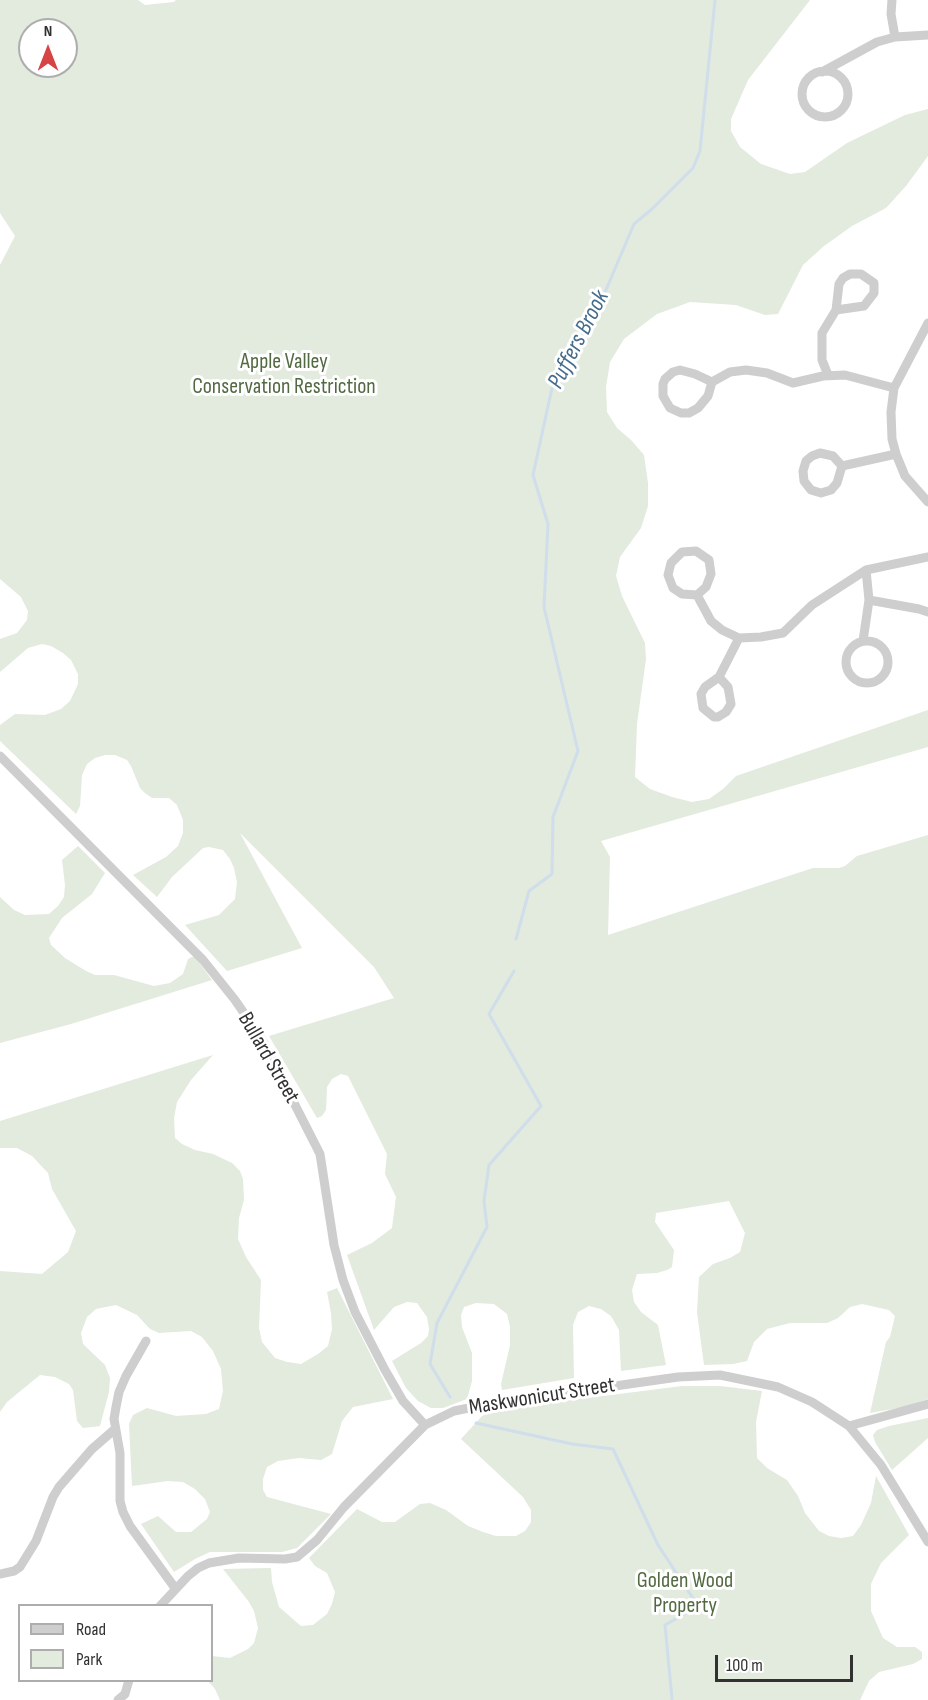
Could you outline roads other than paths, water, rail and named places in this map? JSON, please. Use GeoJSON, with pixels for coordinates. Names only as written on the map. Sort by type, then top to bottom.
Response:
{"type":"FeatureCollection","features":[{"type":"Feature","properties":{"kind":"street"},"geometry":{"type":"LineString","coordinates":[[892,0],[891,14],[895,37]]}},
{"type":"Feature","properties":{"kind":"street"},"geometry":{"type":"LineString","coordinates":[[822,72],[836,74],[848,91],[846,105],[829,117],[810,112],[806,107],[802,94],[810,77],[878,42],[895,37],[928,35]]}},
{"type":"Feature","properties":{"kind":"street"},"geometry":{"type":"LineString","coordinates":[[828,375],[822,360],[822,333],[836,310],[839,284],[850,274],[861,274],[874,283],[874,293],[864,306],[836,310]]}},
{"type":"Feature","properties":{"kind":"street"},"geometry":{"type":"LineString","coordinates":[[928,323],[894,388],[891,412],[892,439],[905,476],[928,502]]}},
{"type":"Feature","properties":{"kind":"street"},"geometry":{"type":"LineString","coordinates":[[918,343],[928,348]]}},
{"type":"Feature","properties":{"kind":"street"},"geometry":{"type":"LineString","coordinates":[[712,382],[680,370],[673,372],[665,379],[663,396],[670,408],[681,413],[689,413],[698,408],[708,396],[712,382],[730,372],[746,370],[793,383],[828,375],[852,376],[894,388]]}},
{"type":"Feature","properties":{"kind":"street"},"geometry":{"type":"LineString","coordinates":[[820,453],[833,456],[842,466],[837,483],[831,490],[821,493],[811,490],[804,481],[803,471],[806,461],[812,456],[820,453]]}},
{"type":"Feature","properties":{"kind":"street"},"geometry":{"type":"LineString","coordinates":[[842,466],[896,454]]}},
{"type":"Feature","properties":{"kind":"street"},"geometry":{"type":"LineString","coordinates":[[696,551],[709,560],[711,574],[706,587],[698,595],[682,594],[673,588],[668,575],[671,563],[682,552],[696,551]]}},
{"type":"Feature","properties":{"kind":"street"},"geometry":{"type":"LineString","coordinates":[[698,595],[711,621],[722,630],[739,638],[761,638],[783,633],[812,605],[866,570],[928,557]]}},
{"type":"Feature","properties":{"kind":"street"},"geometry":{"type":"LineString","coordinates":[[863,640],[873,641],[883,649],[888,661],[884,675],[874,682],[861,683],[850,675],[845,659],[852,647],[863,640],[869,600],[866,570]]}},
{"type":"Feature","properties":{"kind":"street"},"geometry":{"type":"LineString","coordinates":[[869,600],[928,612]]}},
{"type":"Feature","properties":{"kind":"street"},"geometry":{"type":"LineString","coordinates":[[719,677],[739,638]]}},
{"type":"Feature","properties":{"kind":"street","name":"Bullard Street"},"geometry":{"type":"LineString","coordinates":[[0,756],[203,960],[235,1000],[264,1043],[320,1154],[334,1245],[343,1280],[355,1312],[403,1401],[424,1425]]}},
{"type":"Feature","properties":{"kind":"street"},"geometry":{"type":"LineString","coordinates":[[146,1341],[119,1392],[115,1413],[115,1429],[120,1453],[120,1501],[123,1512],[175,1588]]}},
{"type":"Feature","properties":{"kind":"street","name":"Maskwonicut Street"},"geometry":{"type":"LineString","coordinates":[[161,1604],[198,1568],[209,1563],[239,1558],[297,1557],[317,1540],[351,1500],[424,1425],[454,1411],[678,1377],[720,1375],[778,1387],[812,1402],[849,1426],[881,1465],[928,1542]]}},
{"type":"Feature","properties":{"kind":"street"},"geometry":{"type":"LineString","coordinates":[[849,1426],[928,1404]]}},
{"type":"Feature","properties":{"kind":"street"},"geometry":{"type":"LineString","coordinates":[[0,1574],[20,1567],[36,1541],[59,1487],[92,1449],[115,1429]]}},
{"type":"Feature","properties":{"kind":"street"},"geometry":{"type":"LineString","coordinates":[[118,1700],[125,1694],[128,1682]]}},
{"type":"Feature","properties":{"kind":"waterway","name":"Puffers Brook"},"geometry":{"type":"LineString","coordinates":[[516,939],[529,891],[552,874],[553,817],[578,751],[544,607],[548,524],[533,475],[552,388],[600,304],[634,224],[693,168],[700,151],[715,0]]}},
{"type":"Feature","properties":{"kind":"waterway"},"geometry":{"type":"LineString","coordinates":[[450,1397],[430,1364],[437,1323],[487,1227],[484,1201],[489,1165],[541,1106],[489,1014],[514,971]]}},
{"type":"Feature","properties":{"kind":"waterway"},"geometry":{"type":"LineString","coordinates":[[476,1423],[572,1444],[613,1449],[658,1545],[698,1606],[665,1625],[672,1699]]}},
{"type":"Feature","properties":{"kind":"park label","name":"Apple Valley Conservation Restriction"},"geometry":{"type":"Point","coordinates":[284,374]}},
{"type":"Feature","properties":{"kind":"park label","name":"Golden Wood Property"},"geometry":{"type":"Point","coordinates":[685,1594]}}]}
